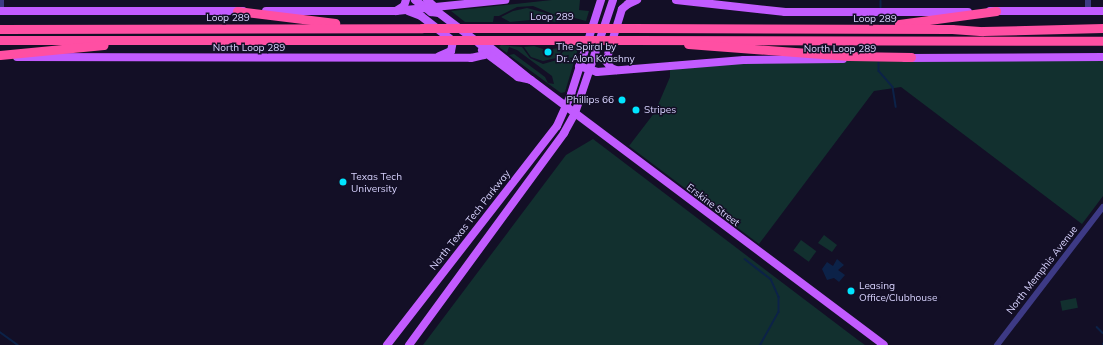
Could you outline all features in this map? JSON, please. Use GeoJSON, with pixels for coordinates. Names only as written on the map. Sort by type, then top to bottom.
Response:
{"type":"FeatureCollection","features":[{"type":"Feature","properties":{"kind":"highway"},"geometry":{"type":"LineString","coordinates":[[237,11],[370,27]]}},
{"type":"Feature","properties":{"kind":"highway"},"geometry":{"type":"LineString","coordinates":[[787,29],[889,25],[996,12]]}},
{"type":"Feature","properties":{"kind":"highway","name":"Loop 289"},"geometry":{"type":"LineString","coordinates":[[0,29],[370,27],[983,31],[1103,28]]}},
{"type":"Feature","properties":{"kind":"highway","name":"Loop 289"},"geometry":{"type":"LineString","coordinates":[[0,40],[1103,41]]}},
{"type":"Feature","properties":{"kind":"highway"},"geometry":{"type":"LineString","coordinates":[[0,56],[104,45],[183,45],[196,40]]}},
{"type":"Feature","properties":{"kind":"highway"},"geometry":{"type":"LineString","coordinates":[[629,40],[849,56],[911,57]]}},
{"type":"Feature","properties":{"kind":"main road"},"geometry":{"type":"LineString","coordinates":[[396,11],[404,6],[406,0]]}},
{"type":"Feature","properties":{"kind":"main road","name":"Erskine Street"},"geometry":{"type":"LineString","coordinates":[[415,0],[438,10],[884,345]]}},
{"type":"Feature","properties":{"kind":"main road"},"geometry":{"type":"LineString","coordinates":[[457,0],[479,2]]}},
{"type":"Feature","properties":{"kind":"main road"},"geometry":{"type":"LineString","coordinates":[[438,10],[479,2],[505,0]]}},
{"type":"Feature","properties":{"kind":"main road","name":"North Texas Tech Parkway"},"geometry":{"type":"LineString","coordinates":[[387,345],[469,236],[546,141],[566,106],[601,0]]}},
{"type":"Feature","properties":{"kind":"main road"},"geometry":{"type":"LineString","coordinates":[[409,345],[546,159],[576,114],[613,0]]}},
{"type":"Feature","properties":{"kind":"main road"},"geometry":{"type":"LineString","coordinates":[[617,71],[610,68],[606,61],[622,10],[628,4],[637,0]]}},
{"type":"Feature","properties":{"kind":"main road"},"geometry":{"type":"LineString","coordinates":[[676,0],[785,12],[1103,11]]}},
{"type":"Feature","properties":{"kind":"main road"},"geometry":{"type":"LineString","coordinates":[[1,11],[396,11],[406,10],[427,4]]}},
{"type":"Feature","properties":{"kind":"main road"},"geometry":{"type":"LineString","coordinates":[[406,10],[421,16],[453,41],[454,47],[448,54],[431,58]]}},
{"type":"Feature","properties":{"kind":"main road","name":"Erskine Street"},"geometry":{"type":"LineString","coordinates":[[483,44],[486,53],[518,77],[531,80]]}},
{"type":"Feature","properties":{"kind":"main road","name":"North Loop 289"},"geometry":{"type":"LineString","coordinates":[[0,56],[471,58],[486,53]]}},
{"type":"Feature","properties":{"kind":"main road","name":"North Loop 289"},"geometry":{"type":"LineString","coordinates":[[579,66],[597,72],[744,60],[911,57],[1103,57]]}},
{"type":"Feature","properties":{"kind":"street"},"geometry":{"type":"LineString","coordinates":[[1,0],[1,11]]}},
{"type":"Feature","properties":{"kind":"street"},"geometry":{"type":"LineString","coordinates":[[1088,0],[1088,11]]}},
{"type":"Feature","properties":{"kind":"street","name":"North Memphis Avenue"},"geometry":{"type":"LineString","coordinates":[[997,345],[1103,207]]}},
{"type":"Feature","properties":{"kind":"green space"},"geometry":{"type":"Polygon","coordinates":[[[552,0],[580,0],[579,10],[589,11],[586,21],[571,17],[556,22],[540,19],[510,22],[501,17],[513,11],[527,8],[560,17],[533,6],[517,7],[499,16],[494,16],[493,22],[465,22],[451,11],[552,0]]]}},
{"type":"Feature","properties":{"kind":"green space"},"geometry":{"type":"Polygon","coordinates":[[[501,45],[522,47],[530,58],[543,64],[557,60],[567,46],[579,45],[565,92],[561,93],[509,55],[514,54],[545,77],[548,83],[554,84],[552,76],[517,50],[509,47],[507,53],[499,47],[501,45]]]}},
{"type":"Feature","properties":{"kind":"green space"},"geometry":{"type":"Polygon","coordinates":[[[534,46],[546,50],[565,47],[556,58],[543,61],[531,57],[524,47],[534,46]]]}},
{"type":"Feature","properties":{"kind":"green space"},"geometry":{"type":"Polygon","coordinates":[[[817,61],[1103,61],[1103,196],[1082,224],[901,87],[874,91],[759,244],[629,146],[655,112],[670,77],[670,70],[741,63],[817,61]]]}},
{"type":"Feature","properties":{"kind":"green space"},"geometry":{"type":"Polygon","coordinates":[[[593,139],[865,345],[423,345],[566,155],[593,139]]]}},
{"type":"Feature","properties":{"kind":"green space"},"geometry":{"type":"Polygon","coordinates":[[[824,235],[837,245],[832,252],[818,243],[824,235]]]}},
{"type":"Feature","properties":{"kind":"green space"},"geometry":{"type":"Polygon","coordinates":[[[801,240],[816,251],[809,262],[793,251],[801,240]]]}},
{"type":"Feature","properties":{"kind":"green space"},"geometry":{"type":"Polygon","coordinates":[[[1076,298],[1078,308],[1062,311],[1060,301],[1076,298]]]}},
{"type":"Feature","properties":{"kind":"water"},"geometry":{"type":"Polygon","coordinates":[[[837,259],[844,265],[838,270],[845,275],[839,282],[834,278],[827,280],[822,269],[827,262],[833,266],[837,259]]]}},
{"type":"Feature","properties":{"kind":"waterway"},"geometry":{"type":"LineString","coordinates":[[881,1],[881,7]]}},
{"type":"Feature","properties":{"kind":"waterway"},"geometry":{"type":"LineString","coordinates":[[879,63],[879,71],[893,87],[896,107]]}},
{"type":"Feature","properties":{"kind":"waterway"},"geometry":{"type":"LineString","coordinates":[[745,259],[771,279],[779,297],[779,312],[761,345]]}},
{"type":"Feature","properties":{"kind":"waterway"},"geometry":{"type":"LineString","coordinates":[[1097,327],[1103,333]]}},
{"type":"Feature","properties":{"kind":"waterway"},"geometry":{"type":"LineString","coordinates":[[0,332],[18,345]]}},
{"type":"Feature","properties":{"kind":"place","name":"The Spiral by Dr. Alon Kvashny"},"geometry":{"type":"Point","coordinates":[548,52]}},
{"type":"Feature","properties":{"kind":"place","name":"Phillips 66"},"geometry":{"type":"Point","coordinates":[622,100]}},
{"type":"Feature","properties":{"kind":"place","name":"Stripes"},"geometry":{"type":"Point","coordinates":[636,110]}},
{"type":"Feature","properties":{"kind":"place","name":"Texas Tech University"},"geometry":{"type":"Point","coordinates":[343,182]}},
{"type":"Feature","properties":{"kind":"place","name":"Leasing Office/Clubhouse"},"geometry":{"type":"Point","coordinates":[851,291]}}]}
